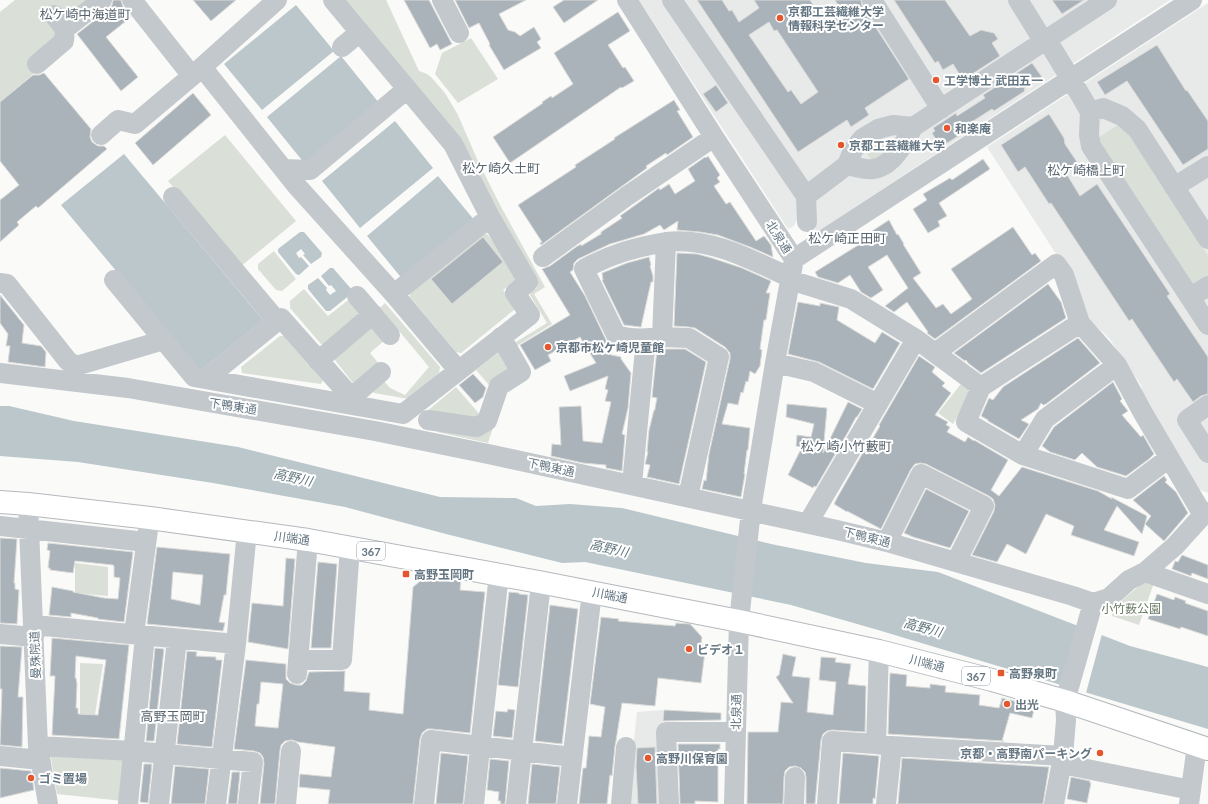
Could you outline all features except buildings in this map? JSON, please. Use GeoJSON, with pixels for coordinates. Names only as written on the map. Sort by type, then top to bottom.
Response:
{"type":"FeatureCollection","features":[{"type":"Feature","properties":{"kind":"highway","name":"川端通"},"geometry":{"type":"LineString","coordinates":[[0,502],[150,518],[308,540],[592,592],[740,612],[879,651],[992,680],[1067,694],[1203,747]]}},
{"type":"Feature","properties":{"kind":"street"},"geometry":{"type":"LineString","coordinates":[[36,64],[64,42],[59,22],[102,0]]}},
{"type":"Feature","properties":{"kind":"street"},"geometry":{"type":"LineString","coordinates":[[132,0],[284,169],[394,294],[458,370]]}},
{"type":"Feature","properties":{"kind":"street"},"geometry":{"type":"LineString","coordinates":[[101,135],[118,120],[135,124],[197,72],[277,0]]}},
{"type":"Feature","properties":{"kind":"street"},"geometry":{"type":"LineString","coordinates":[[114,280],[194,377],[355,402],[404,414],[458,370],[530,315],[515,293],[528,282],[490,217],[453,144],[333,0]]}},
{"type":"Feature","properties":{"kind":"street"},"geometry":{"type":"LineString","coordinates":[[442,0],[459,33]]}},
{"type":"Feature","properties":{"kind":"street","name":"北泉通"},"geometry":{"type":"LineString","coordinates":[[627,0],[714,137],[792,273]]}},
{"type":"Feature","properties":{"kind":"street"},"geometry":{"type":"LineString","coordinates":[[672,0],[806,196],[807,222]]}},
{"type":"Feature","properties":{"kind":"street"},"geometry":{"type":"LineString","coordinates":[[872,0],[941,109]]}},
{"type":"Feature","properties":{"kind":"street"},"geometry":{"type":"LineString","coordinates":[[1018,0],[1071,79],[1090,112],[1088,135],[1091,146],[1208,325]]}},
{"type":"Feature","properties":{"kind":"street"},"geometry":{"type":"LineString","coordinates":[[847,165],[872,169],[891,161],[913,127],[1107,0]]}},
{"type":"Feature","properties":{"kind":"street"},"geometry":{"type":"LineString","coordinates":[[750,517],[775,363],[792,273],[1071,79],[1192,0]]}},
{"type":"Feature","properties":{"kind":"street"},"geometry":{"type":"LineString","coordinates":[[342,47],[360,32]]}},
{"type":"Feature","properties":{"kind":"street"},"geometry":{"type":"LineString","coordinates":[[284,169],[310,170],[407,89]]}},
{"type":"Feature","properties":{"kind":"street"},"geometry":{"type":"LineString","coordinates":[[1090,112],[1103,108],[1122,116],[1137,129],[1208,239]]}},
{"type":"Feature","properties":{"kind":"street"},"geometry":{"type":"LineString","coordinates":[[806,196],[847,165],[853,150],[863,138],[878,129],[893,125],[913,127]]}},
{"type":"Feature","properties":{"kind":"street"},"geometry":{"type":"LineString","coordinates":[[544,257],[626,196],[714,137]]}},
{"type":"Feature","properties":{"kind":"street"},"geometry":{"type":"LineString","coordinates":[[1174,187],[1208,166]]}},
{"type":"Feature","properties":{"kind":"street"},"geometry":{"type":"LineString","coordinates":[[308,198],[310,170]]}},
{"type":"Feature","properties":{"kind":"street"},"geometry":{"type":"LineString","coordinates":[[173,197],[277,321]]}},
{"type":"Feature","properties":{"kind":"street"},"geometry":{"type":"LineString","coordinates":[[394,294],[490,217]]}},
{"type":"Feature","properties":{"kind":"street"},"geometry":{"type":"LineString","coordinates":[[688,497],[720,357],[689,338],[622,337],[616,335],[584,269],[603,259],[641,246],[673,241],[706,244],[745,257],[792,273],[851,298],[916,339],[981,387]]}},
{"type":"Feature","properties":{"kind":"street"},"geometry":{"type":"LineString","coordinates":[[632,484],[654,338],[666,242]]}},
{"type":"Feature","properties":{"kind":"street"},"geometry":{"type":"LineString","coordinates":[[935,353],[1056,264],[1064,275],[1080,323],[1117,365],[1169,458],[1206,513],[1174,546],[1144,572],[1129,580],[1110,598],[1092,606],[1067,694],[1065,751],[1054,804]]}},
{"type":"Feature","properties":{"kind":"street"},"geometry":{"type":"LineString","coordinates":[[0,283],[7,284],[68,361],[76,366],[164,340]]}},
{"type":"Feature","properties":{"kind":"street"},"geometry":{"type":"LineString","coordinates":[[1190,298],[1208,286]]}},
{"type":"Feature","properties":{"kind":"street"},"geometry":{"type":"LineString","coordinates":[[357,296],[390,335]]}},
{"type":"Feature","properties":{"kind":"street"},"geometry":{"type":"LineString","coordinates":[[318,361],[373,314]]}},
{"type":"Feature","properties":{"kind":"street"},"geometry":{"type":"LineString","coordinates":[[207,378],[281,318],[355,402]]}},
{"type":"Feature","properties":{"kind":"street"},"geometry":{"type":"LineString","coordinates":[[1080,323],[981,387],[966,422],[1023,455],[1128,489],[1169,458]]}},
{"type":"Feature","properties":{"kind":"street"},"geometry":{"type":"LineString","coordinates":[[428,420],[477,427],[487,421],[499,386],[521,372],[501,338]]}},
{"type":"Feature","properties":{"kind":"street"},"geometry":{"type":"LineString","coordinates":[[808,523],[916,339]]}},
{"type":"Feature","properties":{"kind":"street"},"geometry":{"type":"LineString","coordinates":[[775,363],[814,372],[878,404]]}},
{"type":"Feature","properties":{"kind":"street"},"geometry":{"type":"LineString","coordinates":[[1023,455],[1045,419],[1117,365]]}},
{"type":"Feature","properties":{"kind":"street"},"geometry":{"type":"LineString","coordinates":[[355,402],[381,372]]}},
{"type":"Feature","properties":{"kind":"street","name":"下鴨東通"},"geometry":{"type":"LineString","coordinates":[[0,373],[128,388],[375,431],[493,454],[688,497],[750,517],[808,523],[887,542],[1073,596],[1092,606]]}},
{"type":"Feature","properties":{"kind":"street"},"geometry":{"type":"LineString","coordinates":[[1208,405],[1187,420],[1208,454]]}},
{"type":"Feature","properties":{"kind":"street"},"geometry":{"type":"LineString","coordinates":[[887,542],[921,474],[984,506],[956,562]]}},
{"type":"Feature","properties":{"kind":"street","name":"曼殊院道"},"geometry":{"type":"LineString","coordinates":[[28,504],[39,753],[48,804]]}},
{"type":"Feature","properties":{"kind":"street","name":"北泉通"},"geometry":{"type":"LineString","coordinates":[[734,804],[740,612],[750,517]]}},
{"type":"Feature","properties":{"kind":"street"},"geometry":{"type":"LineString","coordinates":[[128,804],[133,751],[146,542],[150,518]]}},
{"type":"Feature","properties":{"kind":"street"},"geometry":{"type":"LineString","coordinates":[[0,526],[146,542]]}},
{"type":"Feature","properties":{"kind":"street"},"geometry":{"type":"LineString","coordinates":[[216,804],[236,644],[247,531]]}},
{"type":"Feature","properties":{"kind":"street"},"geometry":{"type":"LineString","coordinates":[[308,540],[297,667],[342,660],[350,547]]}},
{"type":"Feature","properties":{"kind":"street"},"geometry":{"type":"LineString","coordinates":[[1144,572],[1208,594]]}},
{"type":"Feature","properties":{"kind":"street"},"geometry":{"type":"LineString","coordinates":[[474,804],[498,583],[497,574]]}},
{"type":"Feature","properties":{"kind":"street"},"geometry":{"type":"LineString","coordinates":[[516,804],[540,592],[539,582]]}},
{"type":"Feature","properties":{"kind":"street"},"geometry":{"type":"LineString","coordinates":[[567,804],[592,592]]}},
{"type":"Feature","properties":{"kind":"street"},"geometry":{"type":"LineString","coordinates":[[0,634],[34,631],[140,635],[236,644]]}},
{"type":"Feature","properties":{"kind":"street"},"geometry":{"type":"LineString","coordinates":[[159,804],[177,639]]}},
{"type":"Feature","properties":{"kind":"street"},"geometry":{"type":"LineString","coordinates":[[879,651],[886,804]]}},
{"type":"Feature","properties":{"kind":"street"},"geometry":{"type":"LineString","coordinates":[[669,804],[666,732],[736,732]]}},
{"type":"Feature","properties":{"kind":"street"},"geometry":{"type":"LineString","coordinates":[[424,804],[431,740],[572,757]]}},
{"type":"Feature","properties":{"kind":"street"},"geometry":{"type":"LineString","coordinates":[[827,804],[832,741],[884,745],[1065,751],[1190,797],[1203,747]]}},
{"type":"Feature","properties":{"kind":"street"},"geometry":{"type":"LineString","coordinates":[[621,804],[626,747]]}},
{"type":"Feature","properties":{"kind":"street"},"geometry":{"type":"LineString","coordinates":[[0,756],[39,753],[133,751],[253,762],[248,804]]}},
{"type":"Feature","properties":{"kind":"street"},"geometry":{"type":"LineString","coordinates":[[286,804],[291,751]]}},
{"type":"Feature","properties":{"kind":"street"},"geometry":{"type":"LineString","coordinates":[[794,804],[795,778]]}},
{"type":"Feature","properties":{"kind":"shaded area","name":"京都工芸繊維大学"},"geometry":{"type":"Polygon","coordinates":[[[639,0],[1170,0],[814,234],[816,224],[796,221],[794,226],[788,229],[639,0]]]}},
{"type":"Feature","properties":{"kind":"shaded area"},"geometry":{"type":"Polygon","coordinates":[[[1208,3],[1208,493],[1192,487],[1145,407],[1141,385],[1109,338],[1082,313],[1069,274],[987,147],[1208,3]]]}},
{"type":"Feature","properties":{"kind":"shaded area","name":"高野川保育園"},"geometry":{"type":"Polygon","coordinates":[[[663,710],[665,804],[627,804],[637,712],[663,710]]]}},
{"type":"Feature","properties":{"kind":"green space"},"geometry":{"type":"Polygon","coordinates":[[[15,0],[96,0],[57,31],[38,70],[0,102],[0,12],[15,0]]]}},
{"type":"Feature","properties":{"kind":"green space"},"geometry":{"type":"Polygon","coordinates":[[[342,0],[386,0],[419,71],[431,77],[445,93],[458,115],[477,159],[499,203],[545,287],[534,294],[552,324],[515,347],[530,372],[526,377],[505,390],[488,443],[437,432],[449,427],[481,431],[491,424],[504,387],[524,375],[525,372],[511,345],[547,323],[530,295],[531,292],[537,288],[459,138],[342,0]]]}},
{"type":"Feature","properties":{"kind":"green space"},"geometry":{"type":"Polygon","coordinates":[[[471,38],[498,79],[458,103],[435,74],[442,53],[471,38]]]}},
{"type":"Feature","properties":{"kind":"green space"},"geometry":{"type":"Polygon","coordinates":[[[1121,123],[1208,256],[1208,276],[1191,287],[1095,140],[1121,123]]]}},
{"type":"Feature","properties":{"kind":"green space"},"geometry":{"type":"Polygon","coordinates":[[[225,135],[296,221],[240,267],[168,181],[225,135]]]}},
{"type":"Feature","properties":{"kind":"green space"},"geometry":{"type":"Polygon","coordinates":[[[877,139],[887,144],[888,155],[872,160],[867,154],[866,147],[877,139]]]}},
{"type":"Feature","properties":{"kind":"green space"},"geometry":{"type":"Polygon","coordinates":[[[481,232],[487,234],[519,272],[518,278],[503,290],[514,303],[514,310],[461,353],[456,352],[410,297],[410,291],[481,232]]]}},
{"type":"Feature","properties":{"kind":"green space"},"geometry":{"type":"Polygon","coordinates":[[[274,251],[296,279],[282,291],[276,290],[258,269],[258,264],[274,251]]]}},
{"type":"Feature","properties":{"kind":"green space"},"geometry":{"type":"Polygon","coordinates":[[[304,289],[328,316],[352,297],[362,310],[327,344],[321,344],[290,308],[290,301],[304,289]]]}},
{"type":"Feature","properties":{"kind":"green space"},"geometry":{"type":"Polygon","coordinates":[[[385,303],[440,367],[439,373],[409,399],[374,393],[372,388],[383,380],[390,388],[405,395],[429,367],[380,308],[385,303]]]}},
{"type":"Feature","properties":{"kind":"green space"},"geometry":{"type":"Polygon","coordinates":[[[370,326],[386,339],[370,353],[380,365],[358,383],[353,383],[335,360],[335,354],[370,326]]]}},
{"type":"Feature","properties":{"kind":"green space"},"geometry":{"type":"Polygon","coordinates":[[[280,336],[285,336],[323,380],[321,384],[242,373],[241,367],[280,336]]]}},
{"type":"Feature","properties":{"kind":"green space"},"geometry":{"type":"Polygon","coordinates":[[[502,350],[516,369],[489,385],[476,370],[502,350]]]}},
{"type":"Feature","properties":{"kind":"green space"},"geometry":{"type":"Polygon","coordinates":[[[961,384],[968,389],[970,397],[953,424],[938,413],[961,384]]]}},
{"type":"Feature","properties":{"kind":"green space"},"geometry":{"type":"Polygon","coordinates":[[[456,387],[482,417],[481,419],[426,412],[456,387]]]}},
{"type":"Feature","properties":{"kind":"green space"},"geometry":{"type":"Polygon","coordinates":[[[75,563],[108,567],[108,596],[75,593],[75,563]]]}},
{"type":"Feature","properties":{"kind":"green space","name":"小竹薮公園"},"geometry":{"type":"Polygon","coordinates":[[[1154,583],[1139,625],[1112,616],[1114,607],[1140,585],[1154,583]]]}},
{"type":"Feature","properties":{"kind":"green space"},"geometry":{"type":"Polygon","coordinates":[[[80,663],[103,664],[93,727],[80,728],[80,663]]]}},
{"type":"Feature","properties":{"kind":"green space"},"geometry":{"type":"Polygon","coordinates":[[[50,753],[126,756],[123,801],[57,794],[50,753]]]}},
{"type":"Feature","properties":{"kind":"water"},"geometry":{"type":"Polygon","coordinates":[[[296,5],[334,51],[262,110],[224,64],[296,5]]]}},
{"type":"Feature","properties":{"kind":"water"},"geometry":{"type":"Polygon","coordinates":[[[341,56],[379,103],[305,164],[267,117],[341,56]]]}},
{"type":"Feature","properties":{"kind":"water"},"geometry":{"type":"Polygon","coordinates":[[[395,121],[433,168],[360,228],[322,181],[395,121]]]}},
{"type":"Feature","properties":{"kind":"water"},"geometry":{"type":"Polygon","coordinates":[[[124,154],[263,320],[200,371],[61,205],[124,154]]]}},
{"type":"Feature","properties":{"kind":"water"},"geometry":{"type":"Polygon","coordinates":[[[438,176],[475,221],[404,281],[367,236],[438,176]]]}},
{"type":"Feature","properties":{"kind":"water"},"geometry":{"type":"Polygon","coordinates":[[[300,232],[304,232],[322,253],[321,257],[311,264],[303,255],[305,254],[301,249],[296,253],[299,258],[301,257],[309,266],[299,275],[296,274],[278,252],[278,249],[300,232]]]}},
{"type":"Feature","properties":{"kind":"water"},"geometry":{"type":"Polygon","coordinates":[[[330,268],[333,268],[352,290],[351,294],[330,311],[326,311],[308,289],[308,285],[318,278],[327,288],[326,290],[330,295],[336,291],[331,285],[329,286],[321,276],[330,268]]]}},
{"type":"Feature","properties":{"kind":"water","name":"高野川"},"geometry":{"type":"Polygon","coordinates":[[[0,406],[9,406],[74,421],[238,447],[440,497],[516,498],[536,506],[570,504],[622,508],[771,544],[866,563],[938,572],[1130,646],[1208,667],[1208,729],[791,605],[585,562],[562,563],[345,507],[213,483],[78,462],[0,456],[0,406]]]}},
{"type":"Feature","properties":{"kind":"pier"},"geometry":{"type":"Polygon","coordinates":[[[1079,625],[1102,634],[1086,693],[1062,686],[1079,625]]]}},
{"type":"Feature","properties":{"kind":"place","name":"京都工芸繊維大学 情報科学センター"},"geometry":{"type":"Point","coordinates":[780,18]}},
{"type":"Feature","properties":{"kind":"place","name":"工学博士 武田五一"},"geometry":{"type":"Point","coordinates":[936,80]}},
{"type":"Feature","properties":{"kind":"place","name":"和楽庵"},"geometry":{"type":"Point","coordinates":[947,128]}},
{"type":"Feature","properties":{"kind":"place","name":"京都工芸繊維大学"},"geometry":{"type":"Point","coordinates":[841,145]}},
{"type":"Feature","properties":{"kind":"place","name":"京都市松ケ崎児童館"},"geometry":{"type":"Point","coordinates":[548,347]}},
{"type":"Feature","properties":{"kind":"place","name":"高野玉岡町"},"geometry":{"type":"Point","coordinates":[406,574]}},
{"type":"Feature","properties":{"kind":"place","name":"ビデオ１"},"geometry":{"type":"Point","coordinates":[689,649]}},
{"type":"Feature","properties":{"kind":"place","name":"高野泉町"},"geometry":{"type":"Point","coordinates":[1001,673]}},
{"type":"Feature","properties":{"kind":"place","name":"出光"},"geometry":{"type":"Point","coordinates":[1007,704]}},
{"type":"Feature","properties":{"kind":"place","name":"京都・高野南パーキング"},"geometry":{"type":"Point","coordinates":[1100,753]}},
{"type":"Feature","properties":{"kind":"place","name":"高野川保育園"},"geometry":{"type":"Point","coordinates":[648,758]}},
{"type":"Feature","properties":{"kind":"place","name":"ゴミ置場"},"geometry":{"type":"Point","coordinates":[31,778]}},
{"type":"Feature","properties":{"kind":"district","name":"松ケ崎中海道町"},"geometry":{"type":"Point","coordinates":[85,14]}},
{"type":"Feature","properties":{"kind":"district","name":"松ケ崎久土町"},"geometry":{"type":"Point","coordinates":[501,168]}},
{"type":"Feature","properties":{"kind":"district","name":"松ケ崎橋上町"},"geometry":{"type":"Point","coordinates":[1086,170]}},
{"type":"Feature","properties":{"kind":"district","name":"松ケ崎正田町"},"geometry":{"type":"Point","coordinates":[847,238]}},
{"type":"Feature","properties":{"kind":"district","name":"松ケ崎小竹藪町"},"geometry":{"type":"Point","coordinates":[846,446]}},
{"type":"Feature","properties":{"kind":"district","name":"高野玉岡町"},"geometry":{"type":"Point","coordinates":[173,716]}}]}
